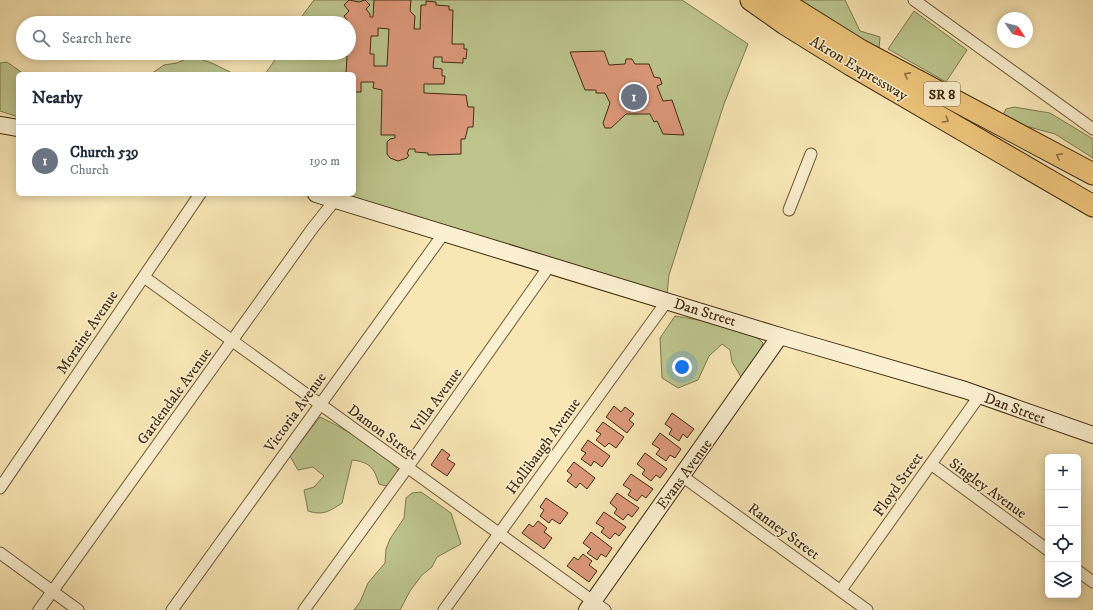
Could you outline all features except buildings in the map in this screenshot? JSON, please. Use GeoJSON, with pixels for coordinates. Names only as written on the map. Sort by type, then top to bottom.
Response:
{"type":"FeatureCollection","features":[{"type":"Feature","properties":{"kind":"highway","name":"Akron Expressway"},"geometry":{"type":"LineString","coordinates":[[751,0],[785,24],[851,65],[1093,206]]}},
{"type":"Feature","properties":{"kind":"highway","name":"Akron Expressway"},"geometry":{"type":"LineString","coordinates":[[780,0],[860,50],[1093,174]]}},
{"type":"Feature","properties":{"kind":"street"},"geometry":{"type":"LineString","coordinates":[[914,0],[1093,129]]}},
{"type":"Feature","properties":{"kind":"street"},"geometry":{"type":"LineString","coordinates":[[0,125],[16,128]]}},
{"type":"Feature","properties":{"kind":"street"},"geometry":{"type":"LineString","coordinates":[[789,210],[812,154]]}},
{"type":"Feature","properties":{"kind":"street","name":"Moraine Avenue"},"geometry":{"type":"LineString","coordinates":[[0,488],[199,196]]}},
{"type":"Feature","properties":{"kind":"street","name":"Dan Street"},"geometry":{"type":"LineString","coordinates":[[322,196],[780,336],[980,395],[1093,435]]}},
{"type":"Feature","properties":{"kind":"street","name":"Gardendale Avenue"},"geometry":{"type":"LineString","coordinates":[[39,610],[232,340],[335,200]]}},
{"type":"Feature","properties":{"kind":"street","name":"Victoria Avenue"},"geometry":{"type":"LineString","coordinates":[[172,610],[319,404],[444,233]]}},
{"type":"Feature","properties":{"kind":"street","name":"Villa Avenue"},"geometry":{"type":"LineString","coordinates":[[304,610],[407,468],[550,265]]}},
{"type":"Feature","properties":{"kind":"street","name":"Damon Street"},"geometry":{"type":"LineString","coordinates":[[144,277],[500,534],[595,607]]}},
{"type":"Feature","properties":{"kind":"street","name":"Hollibaugh Avenue"},"geometry":{"type":"LineString","coordinates":[[444,610],[667,301]]}},
{"type":"Feature","properties":{"kind":"street","name":"Evans Avenue"},"geometry":{"type":"LineString","coordinates":[[595,607],[682,476],[780,336]]}},
{"type":"Feature","properties":{"kind":"street","name":"Floyd Street"},"geometry":{"type":"LineString","coordinates":[[841,590],[980,395]]}},
{"type":"Feature","properties":{"kind":"street","name":"Singley Avenue"},"geometry":{"type":"LineString","coordinates":[[930,464],[1045,548]]}},
{"type":"Feature","properties":{"kind":"street","name":"Ranney Street"},"geometry":{"type":"LineString","coordinates":[[682,476],[867,610]]}},
{"type":"Feature","properties":{"kind":"street"},"geometry":{"type":"LineString","coordinates":[[0,553],[78,610]]}},
{"type":"Feature","properties":{"kind":"street"},"geometry":{"type":"LineString","coordinates":[[1081,573],[1093,582]]}},
{"type":"Feature","properties":{"kind":"green space"},"geometry":{"type":"Polygon","coordinates":[[[314,0],[682,0],[748,44],[724,104],[669,275],[667,294],[346,196],[356,196],[356,72],[266,72],[275,60],[356,60],[356,16],[302,16],[314,0]]]}},
{"type":"Feature","properties":{"kind":"green space"},"geometry":{"type":"Polygon","coordinates":[[[775,0],[845,0],[860,31],[880,37],[879,49],[775,0]]]}},
{"type":"Feature","properties":{"kind":"green space"},"geometry":{"type":"Polygon","coordinates":[[[914,11],[967,50],[946,82],[888,49],[914,11]]]}},
{"type":"Feature","properties":{"kind":"green space"},"geometry":{"type":"Polygon","coordinates":[[[183,60],[203,60],[230,72],[154,72],[164,65],[177,63],[183,60]]]}},
{"type":"Feature","properties":{"kind":"green space"},"geometry":{"type":"Polygon","coordinates":[[[7,62],[21,72],[16,72],[16,116],[0,111],[0,63],[7,62]]]}},
{"type":"Feature","properties":{"kind":"green space"},"geometry":{"type":"Polygon","coordinates":[[[1014,107],[1050,113],[1093,139],[1093,158],[1055,134],[1007,121],[1002,117],[1006,109],[1014,107]]]}},
{"type":"Feature","properties":{"kind":"green space"},"geometry":{"type":"Polygon","coordinates":[[[675,316],[735,328],[756,337],[763,343],[755,362],[741,377],[732,362],[730,350],[722,344],[709,356],[698,380],[678,388],[662,378],[660,338],[675,316]]]}},
{"type":"Feature","properties":{"kind":"green space"},"geometry":{"type":"Polygon","coordinates":[[[320,417],[363,441],[385,457],[399,472],[393,481],[386,486],[379,484],[373,469],[370,466],[363,462],[352,460],[342,503],[322,513],[308,511],[304,490],[314,487],[324,476],[313,467],[298,470],[290,456],[320,417]]]}},
{"type":"Feature","properties":{"kind":"green space"},"geometry":{"type":"Polygon","coordinates":[[[421,492],[451,513],[461,544],[437,557],[432,567],[422,575],[410,591],[400,610],[354,610],[360,602],[368,583],[385,563],[386,549],[390,539],[404,518],[406,498],[412,493],[421,492]]]}},
{"type":"Feature","properties":{"kind":"place","name":"Church 539"},"geometry":{"type":"Point","coordinates":[634,97]}}]}
